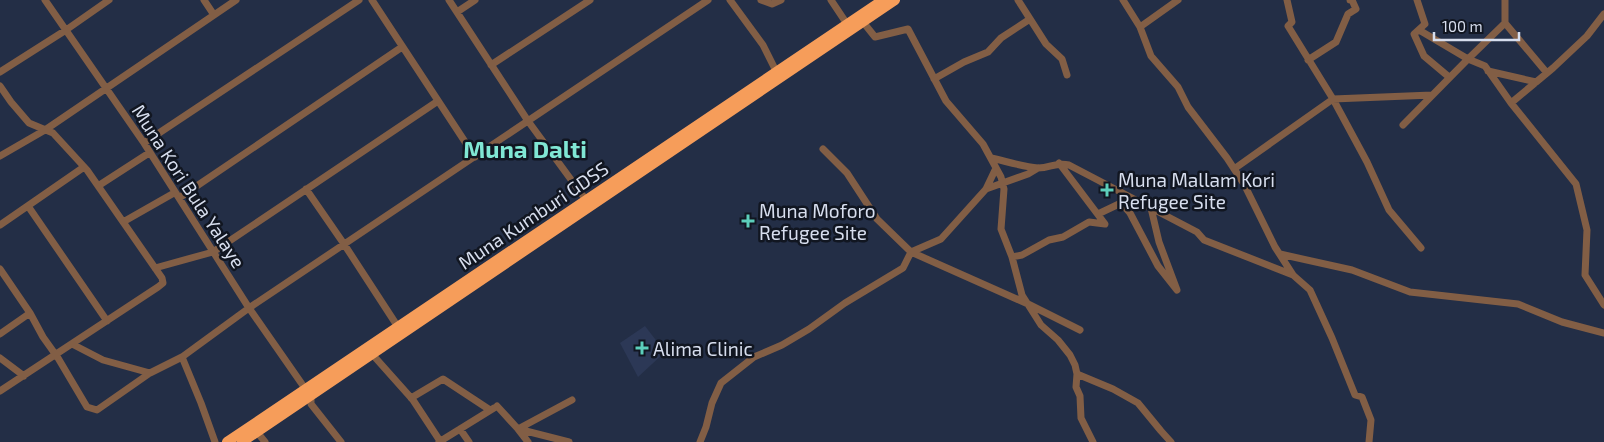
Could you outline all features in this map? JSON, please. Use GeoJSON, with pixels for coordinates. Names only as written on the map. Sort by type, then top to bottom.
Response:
{"type":"FeatureCollection","features":[{"type":"Feature","properties":{"kind":"highway","name":"Muna Kumburi GDSS"},"geometry":{"type":"LineString","coordinates":[[242,442],[398,327],[883,0]]}},
{"type":"Feature","properties":{"kind":"highway","name":"Muna Kumburi GDSS"},"geometry":{"type":"LineString","coordinates":[[227,442],[372,354],[895,0]]}},
{"type":"Feature","properties":{"kind":"street","name":"Muna Kori Bula Yalaye"},"geometry":{"type":"LineString","coordinates":[[45,0],[144,144],[249,308],[308,393],[311,404],[341,442]]}},
{"type":"Feature","properties":{"kind":"street"},"geometry":{"type":"LineString","coordinates":[[0,72],[109,0]]}},
{"type":"Feature","properties":{"kind":"street"},"geometry":{"type":"LineString","coordinates":[[204,0],[214,15]]}},
{"type":"Feature","properties":{"kind":"street"},"geometry":{"type":"LineString","coordinates":[[0,156],[46,130],[236,0]]}},
{"type":"Feature","properties":{"kind":"street"},"geometry":{"type":"LineString","coordinates":[[144,144],[359,0]]}},
{"type":"Feature","properties":{"kind":"street"},"geometry":{"type":"LineString","coordinates":[[372,0],[475,157]]}},
{"type":"Feature","properties":{"kind":"street"},"geometry":{"type":"LineString","coordinates":[[449,0],[528,121],[586,200]]}},
{"type":"Feature","properties":{"kind":"street"},"geometry":{"type":"LineString","coordinates":[[457,12],[475,0]]}},
{"type":"Feature","properties":{"kind":"street"},"geometry":{"type":"LineString","coordinates":[[491,65],[590,0]]}},
{"type":"Feature","properties":{"kind":"street"},"geometry":{"type":"LineString","coordinates":[[0,269],[30,313],[43,337],[88,407],[97,410],[150,373],[182,357],[249,308],[708,0]]}},
{"type":"Feature","properties":{"kind":"street"},"geometry":{"type":"LineString","coordinates":[[730,0],[763,44],[776,72]]}},
{"type":"Feature","properties":{"kind":"street"},"geometry":{"type":"LineString","coordinates":[[761,0],[772,4],[781,0]]}},
{"type":"Feature","properties":{"kind":"street"},"geometry":{"type":"LineString","coordinates":[[831,0],[847,24]]}},
{"type":"Feature","properties":{"kind":"street"},"geometry":{"type":"LineString","coordinates":[[1018,0],[1046,44],[1062,59],[1067,74]]}},
{"type":"Feature","properties":{"kind":"street"},"geometry":{"type":"LineString","coordinates":[[1123,0],[1140,27],[1151,56],[1178,87],[1188,107],[1244,184],[1275,247],[1293,275],[1310,290],[1355,395],[1362,397],[1371,420],[1369,442]]}},
{"type":"Feature","properties":{"kind":"street"},"geometry":{"type":"LineString","coordinates":[[1140,27],[1178,0]]}},
{"type":"Feature","properties":{"kind":"street"},"geometry":{"type":"LineString","coordinates":[[1288,0],[1292,22],[1288,26],[1333,99],[1389,210],[1421,248]]}},
{"type":"Feature","properties":{"kind":"street"},"geometry":{"type":"LineString","coordinates":[[1308,60],[1336,42],[1348,14],[1356,9],[1350,0]]}},
{"type":"Feature","properties":{"kind":"street"},"geometry":{"type":"LineString","coordinates":[[1417,0],[1425,24],[1414,34],[1424,56],[1449,78]]}},
{"type":"Feature","properties":{"kind":"street"},"geometry":{"type":"LineString","coordinates":[[1504,0],[1505,23],[1547,73]]}},
{"type":"Feature","properties":{"kind":"street"},"geometry":{"type":"LineString","coordinates":[[1511,103],[1587,36],[1604,14]]}},
{"type":"Feature","properties":{"kind":"street"},"geometry":{"type":"LineString","coordinates":[[934,78],[988,52],[1001,38],[1030,19]]}},
{"type":"Feature","properties":{"kind":"street"},"geometry":{"type":"LineString","coordinates":[[863,22],[875,37],[908,29],[946,100],[983,144],[991,158],[1004,189],[1001,229],[1012,257],[1022,295],[1041,325],[1058,340],[1075,365],[1081,418],[1093,442]]}},
{"type":"Feature","properties":{"kind":"street"},"geometry":{"type":"LineString","coordinates":[[1403,125],[1505,23]]}},
{"type":"Feature","properties":{"kind":"street"},"geometry":{"type":"LineString","coordinates":[[1419,30],[1468,59],[1485,66],[1511,103],[1576,184],[1587,230],[1584,275],[1604,305]]}},
{"type":"Feature","properties":{"kind":"street"},"geometry":{"type":"LineString","coordinates":[[123,222],[177,195],[402,47]]}},
{"type":"Feature","properties":{"kind":"street"},"geometry":{"type":"LineString","coordinates":[[1488,71],[1536,82]]}},
{"type":"Feature","properties":{"kind":"street"},"geometry":{"type":"LineString","coordinates":[[0,86],[29,123],[53,132],[84,167],[162,278],[162,283],[158,287],[0,391]]}},
{"type":"Feature","properties":{"kind":"street"},"geometry":{"type":"LineString","coordinates":[[1234,169],[1333,99],[1432,95]]}},
{"type":"Feature","properties":{"kind":"street"},"geometry":{"type":"LineString","coordinates":[[155,268],[213,252],[438,101]]}},
{"type":"Feature","properties":{"kind":"street"},"geometry":{"type":"LineString","coordinates":[[823,149],[847,172],[877,219],[911,252],[1028,304],[1080,330]]}},
{"type":"Feature","properties":{"kind":"street"},"geometry":{"type":"LineString","coordinates":[[98,186],[149,153]]}},
{"type":"Feature","properties":{"kind":"street"},"geometry":{"type":"LineString","coordinates":[[991,158],[1038,168],[1059,163],[1069,165],[1197,232],[1204,240],[1293,275]]}},
{"type":"Feature","properties":{"kind":"street"},"geometry":{"type":"LineString","coordinates":[[1012,257],[1022,255],[1049,240],[1063,237],[1088,222],[1105,224],[1059,163]]}},
{"type":"Feature","properties":{"kind":"street"},"geometry":{"type":"LineString","coordinates":[[0,225],[84,167]]}},
{"type":"Feature","properties":{"kind":"street"},"geometry":{"type":"LineString","coordinates":[[700,442],[712,403],[721,383],[754,357],[809,329],[845,303],[903,268],[911,252],[942,239],[986,189],[996,168]]}},
{"type":"Feature","properties":{"kind":"street"},"geometry":{"type":"LineString","coordinates":[[986,189],[1028,174],[1038,168]]}},
{"type":"Feature","properties":{"kind":"street"},"geometry":{"type":"LineString","coordinates":[[306,189],[398,327]]}},
{"type":"Feature","properties":{"kind":"street"},"geometry":{"type":"LineString","coordinates":[[1119,191],[1121,203],[1130,213],[1158,266],[1177,290],[1159,242],[1151,208]]}},
{"type":"Feature","properties":{"kind":"street"},"geometry":{"type":"LineString","coordinates":[[1098,214],[1121,203]]}},
{"type":"Feature","properties":{"kind":"street"},"geometry":{"type":"LineString","coordinates":[[28,206],[107,321]]}},
{"type":"Feature","properties":{"kind":"street"},"geometry":{"type":"LineString","coordinates":[[1280,254],[1352,270],[1410,292],[1518,304],[1562,322],[1604,333]]}},
{"type":"Feature","properties":{"kind":"street"},"geometry":{"type":"LineString","coordinates":[[0,334],[30,313]]}},
{"type":"Feature","properties":{"kind":"street"},"geometry":{"type":"LineString","coordinates":[[72,344],[103,360],[150,373]]}},
{"type":"Feature","properties":{"kind":"street"},"geometry":{"type":"LineString","coordinates":[[372,354],[411,398],[440,442],[499,405],[528,442]]}},
{"type":"Feature","properties":{"kind":"street"},"geometry":{"type":"LineString","coordinates":[[182,357],[201,403],[214,442]]}},
{"type":"Feature","properties":{"kind":"street"},"geometry":{"type":"LineString","coordinates":[[0,358],[24,376]]}},
{"type":"Feature","properties":{"kind":"street"},"geometry":{"type":"LineString","coordinates":[[1077,374],[1138,403],[1171,442]]}},
{"type":"Feature","properties":{"kind":"street"},"geometry":{"type":"LineString","coordinates":[[411,398],[443,379],[490,410]]}},
{"type":"Feature","properties":{"kind":"street"},"geometry":{"type":"LineString","coordinates":[[518,429],[572,400]]}},
{"type":"Feature","properties":{"kind":"street"},"geometry":{"type":"LineString","coordinates":[[460,429],[469,442]]}},
{"type":"Feature","properties":{"kind":"street"},"geometry":{"type":"LineString","coordinates":[[518,429],[569,442]]}},
{"type":"Feature","properties":{"kind":"street"},"geometry":{"type":"LineString","coordinates":[[257,432],[265,442]]}},
{"type":"Feature","properties":{"kind":"shaded area","name":"Alima Clinic"},"geometry":{"type":"Polygon","coordinates":[[[645,326],[665,352],[638,377],[620,343],[645,326]]]}},
{"type":"Feature","properties":{"kind":"place","name":"Muna Mallam Kori Refugee Site"},"geometry":{"type":"Point","coordinates":[1107,190]}},
{"type":"Feature","properties":{"kind":"place","name":"Muna Moforo Refugee Site"},"geometry":{"type":"Point","coordinates":[748,221]}},
{"type":"Feature","properties":{"kind":"place","name":"Alima Clinic"},"geometry":{"type":"Point","coordinates":[642,348]}},
{"type":"Feature","properties":{"kind":"district","name":"Muna Dalti"},"geometry":{"type":"Point","coordinates":[525,148]}}]}
